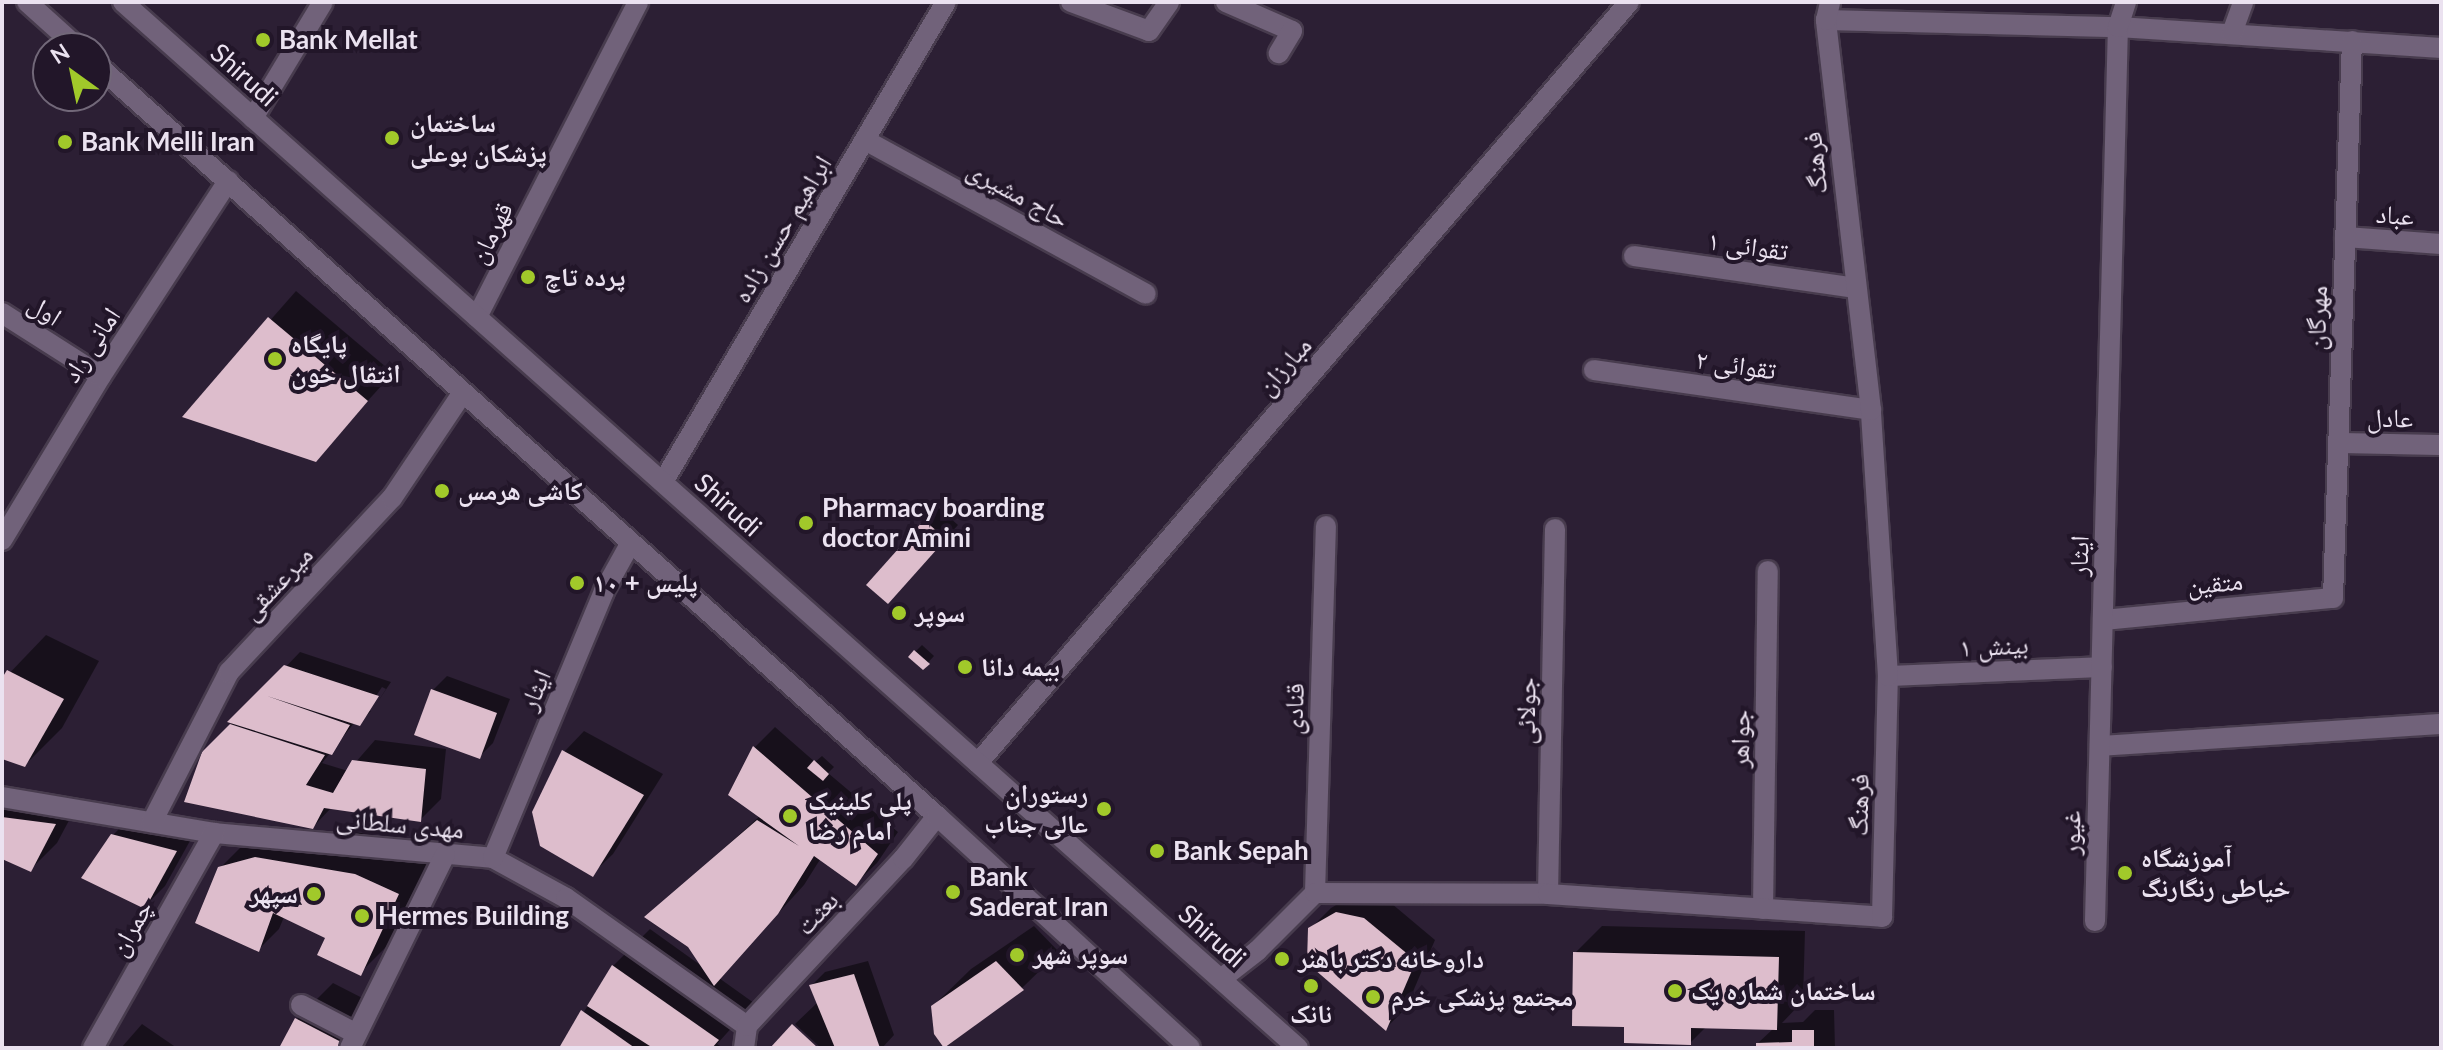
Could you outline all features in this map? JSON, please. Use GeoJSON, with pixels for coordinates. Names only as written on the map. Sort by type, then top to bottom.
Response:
{"type":"FeatureCollection","features":[{"type":"Feature","properties":{"kind":"street"},"geometry":{"type":"LineString","coordinates":[[27,2],[60,32]]}},
{"type":"Feature","properties":{"kind":"street","name":"Shirudi"},"geometry":{"type":"LineString","coordinates":[[123,2],[1298,1048]]}},
{"type":"Feature","properties":{"kind":"street"},"geometry":{"type":"LineString","coordinates":[[253,118],[323,2]]}},
{"type":"Feature","properties":{"kind":"street","name":"قهرمان"},"geometry":{"type":"LineString","coordinates":[[477,317],[638,2]]}},
{"type":"Feature","properties":{"kind":"street","name":"ابراهیم حسن زاده"},"geometry":{"type":"LineString","coordinates":[[663,482],[946,2]]}},
{"type":"Feature","properties":{"kind":"street"},"geometry":{"type":"LineString","coordinates":[[1071,2],[1149,31],[1169,2]]}},
{"type":"Feature","properties":{"kind":"street"},"geometry":{"type":"LineString","coordinates":[[1226,2],[1292,31],[1279,53]]}},
{"type":"Feature","properties":{"kind":"street","name":"مبارزان"},"geometry":{"type":"LineString","coordinates":[[978,763],[1629,2]]}},
{"type":"Feature","properties":{"kind":"street","name":"ایثار"},"geometry":{"type":"LineString","coordinates":[[2100,746],[2118,27],[2126,2]]}},
{"type":"Feature","properties":{"kind":"street"},"geometry":{"type":"LineString","coordinates":[[2232,33],[2243,2]]}},
{"type":"Feature","properties":{"kind":"street"},"geometry":{"type":"LineString","coordinates":[[1828,11],[2441,48]]}},
{"type":"Feature","properties":{"kind":"street","name":"فرهنگ"},"geometry":{"type":"LineString","coordinates":[[1315,893],[1548,894],[1882,917],[1888,676],[1871,410],[1855,288],[1828,11]]}},
{"type":"Feature","properties":{"kind":"street","name":"مهرگان"},"geometry":{"type":"LineString","coordinates":[[2333,598],[2352,41]]}},
{"type":"Feature","properties":{"kind":"street"},"geometry":{"type":"LineString","coordinates":[[112,78],[937,816],[1190,1048]]}},
{"type":"Feature","properties":{"kind":"street","name":"حاج مشیری"},"geometry":{"type":"LineString","coordinates":[[865,140],[1146,294]]}},
{"type":"Feature","properties":{"kind":"street","name":"امانی راد"},"geometry":{"type":"LineString","coordinates":[[2,540],[101,376],[228,181]]}},
{"type":"Feature","properties":{"kind":"street","name":"عباد"},"geometry":{"type":"LineString","coordinates":[[2345,237],[2441,244]]}},
{"type":"Feature","properties":{"kind":"street","name":"تقوائی ۱"},"geometry":{"type":"LineString","coordinates":[[1634,256],[1855,288]]}},
{"type":"Feature","properties":{"kind":"street","name":"اول"},"geometry":{"type":"LineString","coordinates":[[2,313],[101,376]]}},
{"type":"Feature","properties":{"kind":"street","name":"تقوائی ۲"},"geometry":{"type":"LineString","coordinates":[[1594,370],[1871,410]]}},
{"type":"Feature","properties":{"kind":"street","name":"میرعشقی"},"geometry":{"type":"LineString","coordinates":[[152,822],[229,672],[392,498],[462,394]]}},
{"type":"Feature","properties":{"kind":"street","name":"عادل"},"geometry":{"type":"LineString","coordinates":[[2339,443],[2441,445]]}},
{"type":"Feature","properties":{"kind":"street","name":"قنادی"},"geometry":{"type":"LineString","coordinates":[[1315,893],[1326,526]]}},
{"type":"Feature","properties":{"kind":"street","name":"جولائی"},"geometry":{"type":"LineString","coordinates":[[1548,894],[1555,529]]}},
{"type":"Feature","properties":{"kind":"street","name":"ایثار"},"geometry":{"type":"LineString","coordinates":[[493,858],[604,591],[630,544]]}},
{"type":"Feature","properties":{"kind":"street","name":"جواهر"},"geometry":{"type":"LineString","coordinates":[[1763,909],[1768,571]]}},
{"type":"Feature","properties":{"kind":"street","name":"متقین"},"geometry":{"type":"LineString","coordinates":[[2103,620],[2333,598]]}},
{"type":"Feature","properties":{"kind":"street","name":"بینش ۱"},"geometry":{"type":"LineString","coordinates":[[1888,676],[2102,667]]}},
{"type":"Feature","properties":{"kind":"street"},"geometry":{"type":"LineString","coordinates":[[2100,746],[2441,724]]}},
{"type":"Feature","properties":{"kind":"street","name":"غیور"},"geometry":{"type":"LineString","coordinates":[[2095,921],[2100,746]]}},
{"type":"Feature","properties":{"kind":"street","name":"مهدی سلطانی"},"geometry":{"type":"LineString","coordinates":[[2,797],[214,833],[493,858],[566,898],[747,1026]]}},
{"type":"Feature","properties":{"kind":"street","name":"بعثت"},"geometry":{"type":"LineString","coordinates":[[747,1026],[903,859],[937,816]]}},
{"type":"Feature","properties":{"kind":"street","name":"چمران"},"geometry":{"type":"LineString","coordinates":[[93,1048],[214,833]]}},
{"type":"Feature","properties":{"kind":"street"},"geometry":{"type":"LineString","coordinates":[[301,1005],[352,1040],[445,855]]}},
{"type":"Feature","properties":{"kind":"street"},"geometry":{"type":"LineString","coordinates":[[1221,979],[1257,951],[1315,893]]}},
{"type":"Feature","properties":{"kind":"street"},"geometry":{"type":"LineString","coordinates":[[744,1048],[747,1026]]}},
{"type":"Feature","properties":{"kind":"building","name":"پایگاه انتقال خون"},"geometry":{"type":"Polygon","coordinates":[[[268,317],[368,401],[316,462],[182,417],[268,317]]]}},
{"type":"Feature","properties":{"kind":"building"},"geometry":{"type":"Polygon","coordinates":[[[924,520],[946,539],[888,604],[866,585],[924,520]]]}},
{"type":"Feature","properties":{"kind":"building"},"geometry":{"type":"Polygon","coordinates":[[[914,650],[930,664],[923,670],[908,657],[914,650]]]}},
{"type":"Feature","properties":{"kind":"building"},"geometry":{"type":"Polygon","coordinates":[[[284,665],[379,696],[360,726],[267,696],[350,725],[332,755],[227,722],[284,665]]]}},
{"type":"Feature","properties":{"kind":"building"},"geometry":{"type":"Polygon","coordinates":[[[7,670],[64,699],[25,767],[2,759],[2,678],[7,670]]]}},
{"type":"Feature","properties":{"kind":"building"},"geometry":{"type":"Polygon","coordinates":[[[431,689],[497,713],[480,759],[414,735],[431,689]]]}},
{"type":"Feature","properties":{"kind":"building"},"geometry":{"type":"Polygon","coordinates":[[[230,724],[325,755],[306,785],[333,793],[352,760],[426,769],[421,822],[324,808],[313,829],[184,802],[202,752],[230,724]]]}},
{"type":"Feature","properties":{"kind":"building"},"geometry":{"type":"Polygon","coordinates":[[[753,746],[878,854],[856,886],[814,856],[778,914],[714,986],[688,947],[644,917],[757,820],[799,846],[728,795],[753,746]]]}},
{"type":"Feature","properties":{"kind":"building"},"geometry":{"type":"Polygon","coordinates":[[[562,750],[644,795],[593,877],[540,846],[532,812],[562,750]]]}},
{"type":"Feature","properties":{"kind":"building"},"geometry":{"type":"Polygon","coordinates":[[[814,760],[829,774],[823,781],[807,768],[814,760]]]}},
{"type":"Feature","properties":{"kind":"building"},"geometry":{"type":"Polygon","coordinates":[[[2,817],[56,824],[31,872],[2,859],[2,817]]]}},
{"type":"Feature","properties":{"kind":"building"},"geometry":{"type":"Polygon","coordinates":[[[111,834],[177,851],[145,909],[81,878],[111,834]]]}},
{"type":"Feature","properties":{"kind":"building"},"geometry":{"type":"Polygon","coordinates":[[[255,857],[355,874],[399,894],[361,976],[317,955],[325,938],[273,913],[259,952],[195,923],[218,867],[255,857]]]}},
{"type":"Feature","properties":{"kind":"building","name":"مجتمع پزشکی خرم"},"geometry":{"type":"Polygon","coordinates":[[[1336,912],[1364,918],[1416,961],[1386,1031],[1307,963],[1308,928],[1336,912]]]}},
{"type":"Feature","properties":{"kind":"building","name":"ساختمان شماره یک"},"geometry":{"type":"Polygon","coordinates":[[[1573,952],[1779,957],[1777,1030],[1691,1028],[1691,1045],[1624,1043],[1624,1027],[1572,1026],[1573,952]]]}},
{"type":"Feature","properties":{"kind":"building"},"geometry":{"type":"Polygon","coordinates":[[[996,961],[1024,990],[944,1048],[934,1034],[931,1006],[996,961]]]}},
{"type":"Feature","properties":{"kind":"building"},"geometry":{"type":"Polygon","coordinates":[[[612,965],[719,1040],[712,1048],[653,1048],[587,1006],[612,965]]]}},
{"type":"Feature","properties":{"kind":"building"},"geometry":{"type":"Polygon","coordinates":[[[854,974],[880,1048],[835,1048],[809,985],[854,974]]]}},
{"type":"Feature","properties":{"kind":"building"},"geometry":{"type":"Polygon","coordinates":[[[581,1010],[635,1048],[559,1048],[581,1010]]]}},
{"type":"Feature","properties":{"kind":"building"},"geometry":{"type":"Polygon","coordinates":[[[295,1018],[343,1043],[340,1048],[279,1048],[295,1018]]]}},
{"type":"Feature","properties":{"kind":"building"},"geometry":{"type":"Polygon","coordinates":[[[792,1024],[818,1048],[770,1048],[792,1024]]]}},
{"type":"Feature","properties":{"kind":"building"},"geometry":{"type":"Polygon","coordinates":[[[1792,1030],[1814,1030],[1814,1048],[1756,1048],[1756,1043],[1792,1042],[1792,1030]]]}},
{"type":"Feature","properties":{"kind":"place","name":"Bank Mellat"},"geometry":{"type":"Point","coordinates":[263,40]}},
{"type":"Feature","properties":{"kind":"place","name":"ساختمان پزشکان بوعلی"},"geometry":{"type":"Point","coordinates":[392,138]}},
{"type":"Feature","properties":{"kind":"place","name":"Bank Melli Iran"},"geometry":{"type":"Point","coordinates":[65,142]}},
{"type":"Feature","properties":{"kind":"place","name":"پرده تاچ"},"geometry":{"type":"Point","coordinates":[528,277]}},
{"type":"Feature","properties":{"kind":"place","name":"پایگاه انتقال خون"},"geometry":{"type":"Point","coordinates":[275,359]}},
{"type":"Feature","properties":{"kind":"place","name":"کاشی هرمس"},"geometry":{"type":"Point","coordinates":[442,491]}},
{"type":"Feature","properties":{"kind":"place","name":"Pharmacy boarding doctor Amini"},"geometry":{"type":"Point","coordinates":[806,523]}},
{"type":"Feature","properties":{"kind":"place","name":"پلیس + ۱۰"},"geometry":{"type":"Point","coordinates":[577,583]}},
{"type":"Feature","properties":{"kind":"place","name":"سوپر"},"geometry":{"type":"Point","coordinates":[899,613]}},
{"type":"Feature","properties":{"kind":"place","name":"بیمه دانا"},"geometry":{"type":"Point","coordinates":[965,667]}},
{"type":"Feature","properties":{"kind":"place","name":"رستوران عالی جناب"},"geometry":{"type":"Point","coordinates":[1104,809]}},
{"type":"Feature","properties":{"kind":"place","name":"پلی کلینیک امام رضا"},"geometry":{"type":"Point","coordinates":[790,816]}},
{"type":"Feature","properties":{"kind":"place","name":"Bank Sepah"},"geometry":{"type":"Point","coordinates":[1157,851]}},
{"type":"Feature","properties":{"kind":"place","name":"آموزشگاه خیاطی رنگارنگ"},"geometry":{"type":"Point","coordinates":[2125,873]}},
{"type":"Feature","properties":{"kind":"place","name":"Bank Saderat Iran"},"geometry":{"type":"Point","coordinates":[953,892]}},
{"type":"Feature","properties":{"kind":"place","name":"سپهر"},"geometry":{"type":"Point","coordinates":[314,894]}},
{"type":"Feature","properties":{"kind":"place","name":"Hermes Building"},"geometry":{"type":"Point","coordinates":[362,916]}},
{"type":"Feature","properties":{"kind":"place","name":"سوپر شهر"},"geometry":{"type":"Point","coordinates":[1017,955]}},
{"type":"Feature","properties":{"kind":"place","name":"داروخانه دکتر باهنر"},"geometry":{"type":"Point","coordinates":[1282,959]}},
{"type":"Feature","properties":{"kind":"place","name":"نانک"},"geometry":{"type":"Point","coordinates":[1311,986]}},
{"type":"Feature","properties":{"kind":"place","name":"ساختمان شماره یک"},"geometry":{"type":"Point","coordinates":[1675,991]}},
{"type":"Feature","properties":{"kind":"place","name":"مجتمع پزشکی خرم"},"geometry":{"type":"Point","coordinates":[1373,997]}}]}
